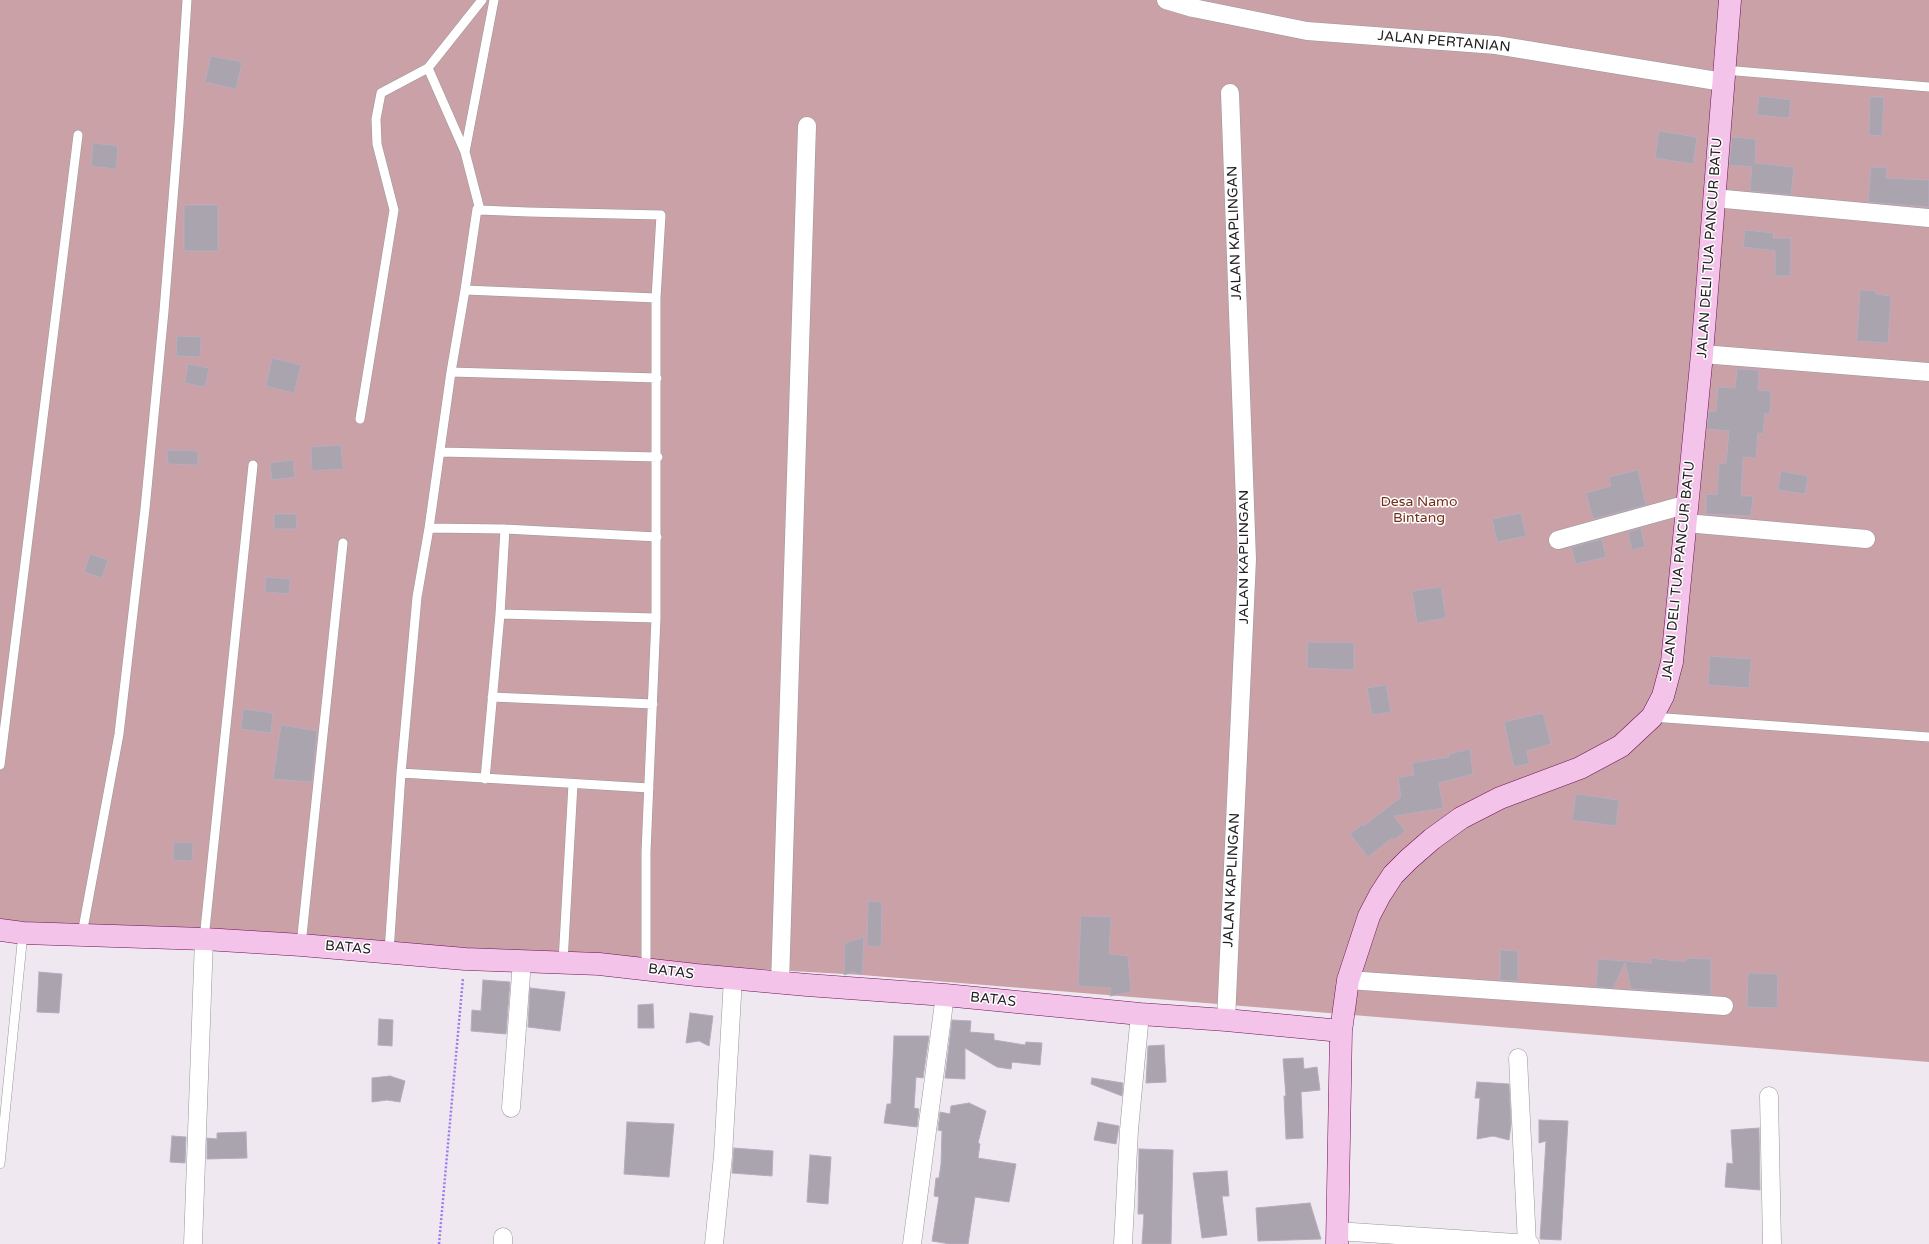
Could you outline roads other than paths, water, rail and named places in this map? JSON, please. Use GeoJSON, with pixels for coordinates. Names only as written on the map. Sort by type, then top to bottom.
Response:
{"type":"FeatureCollection","features":[{"type":"Feature","properties":{"kind":"main road","name":"JALAN DELI TUA PANCUR BATU"},"geometry":{"type":"LineString","coordinates":[[1337,1238],[1340,1031],[1348,980],[1369,916],[1380,895],[1394,875],[1421,849],[1460,818],[1500,798],[1580,768],[1606,755],[1636,734],[1652,718],[1663,696],[1672,662],[1687,513],[1702,354],[1730,0]]}},
{"type":"Feature","properties":{"kind":"main road","name":"BATAS"},"geometry":{"type":"LineString","coordinates":[[0,930],[23,933],[204,939],[301,945],[464,959],[599,964],[780,983],[945,995],[1140,1014],[1226,1020],[1340,1031]]}},
{"type":"Feature","properties":{"kind":"street","name":"JALAN PERTANIAN"},"geometry":{"type":"LineString","coordinates":[[1166,0],[1194,8],[1307,31],[1496,45],[1723,76]]}},
{"type":"Feature","properties":{"kind":"street","name":"JALAN KAPLINGAN"},"geometry":{"type":"LineString","coordinates":[[1226,1020],[1247,559],[1230,93]]}},
{"type":"Feature","properties":{"kind":"street"},"geometry":{"type":"LineString","coordinates":[[780,983],[807,126]]}},
{"type":"Feature","properties":{"kind":"street"},"geometry":{"type":"LineString","coordinates":[[1714,198],[1929,218]]}},
{"type":"Feature","properties":{"kind":"street"},"geometry":{"type":"LineString","coordinates":[[1702,354],[1929,372]]}},
{"type":"Feature","properties":{"kind":"street"},"geometry":{"type":"LineString","coordinates":[[1558,540],[1687,513],[1866,539]]}},
{"type":"Feature","properties":{"kind":"street"},"geometry":{"type":"LineString","coordinates":[[193,1244],[204,939]]}},
{"type":"Feature","properties":{"kind":"street"},"geometry":{"type":"LineString","coordinates":[[511,1108],[522,961]]}},
{"type":"Feature","properties":{"kind":"street"},"geometry":{"type":"LineString","coordinates":[[714,1244],[723,1156],[733,978]]}},
{"type":"Feature","properties":{"kind":"street"},"geometry":{"type":"LineString","coordinates":[[1348,980],[1724,1006]]}},
{"type":"Feature","properties":{"kind":"street"},"geometry":{"type":"LineString","coordinates":[[912,1244],[945,995]]}},
{"type":"Feature","properties":{"kind":"street"},"geometry":{"type":"LineString","coordinates":[[1123,1244],[1129,1130],[1140,1014]]}},
{"type":"Feature","properties":{"kind":"street"},"geometry":{"type":"LineString","coordinates":[[1337,1238],[1528,1244],[1518,1058]]}},
{"type":"Feature","properties":{"kind":"street"},"geometry":{"type":"LineString","coordinates":[[1769,1096],[1772,1244]]}},
{"type":"Feature","properties":{"kind":"lane"},"geometry":{"type":"LineString","coordinates":[[82,934],[119,734],[145,509],[165,303],[187,0]]}},
{"type":"Feature","properties":{"kind":"lane"},"geometry":{"type":"LineString","coordinates":[[360,419],[394,210],[377,144],[376,119],[381,93],[428,68],[482,0]]}},
{"type":"Feature","properties":{"kind":"lane"},"geometry":{"type":"LineString","coordinates":[[465,152],[494,0]]}},
{"type":"Feature","properties":{"kind":"lane"},"geometry":{"type":"LineString","coordinates":[[428,68],[465,152],[480,210]]}},
{"type":"Feature","properties":{"kind":"lane"},"geometry":{"type":"LineString","coordinates":[[1723,76],[1929,88]]}},
{"type":"Feature","properties":{"kind":"lane"},"geometry":{"type":"LineString","coordinates":[[0,765],[78,135]]}},
{"type":"Feature","properties":{"kind":"lane"},"geometry":{"type":"LineString","coordinates":[[389,952],[400,773],[417,597],[429,528],[451,372],[466,290],[477,209],[660,215],[656,298],[658,457],[656,618],[646,852],[646,969]]}},
{"type":"Feature","properties":{"kind":"lane"},"geometry":{"type":"LineString","coordinates":[[466,290],[656,298]]}},
{"type":"Feature","properties":{"kind":"lane"},"geometry":{"type":"LineString","coordinates":[[451,372],[657,378]]}},
{"type":"Feature","properties":{"kind":"lane"},"geometry":{"type":"LineString","coordinates":[[440,452],[658,457]]}},
{"type":"Feature","properties":{"kind":"lane"},"geometry":{"type":"LineString","coordinates":[[204,939],[253,465]]}},
{"type":"Feature","properties":{"kind":"lane"},"geometry":{"type":"LineString","coordinates":[[429,528],[505,529],[657,537]]}},
{"type":"Feature","properties":{"kind":"lane"},"geometry":{"type":"LineString","coordinates":[[485,779],[500,614],[505,529]]}},
{"type":"Feature","properties":{"kind":"lane"},"geometry":{"type":"LineString","coordinates":[[301,945],[343,543]]}},
{"type":"Feature","properties":{"kind":"lane"},"geometry":{"type":"LineString","coordinates":[[500,614],[656,618]]}},
{"type":"Feature","properties":{"kind":"lane"},"geometry":{"type":"LineString","coordinates":[[492,697],[652,704]]}},
{"type":"Feature","properties":{"kind":"lane"},"geometry":{"type":"LineString","coordinates":[[1652,718],[1929,737]]}},
{"type":"Feature","properties":{"kind":"lane"},"geometry":{"type":"LineString","coordinates":[[400,773],[649,788]]}},
{"type":"Feature","properties":{"kind":"lane"},"geometry":{"type":"LineString","coordinates":[[563,962],[573,784]]}},
{"type":"Feature","properties":{"kind":"lane"},"geometry":{"type":"LineString","coordinates":[[0,1164],[23,933]]}},
{"type":"Feature","properties":{"kind":"park label","name":"Desa Namo Bintang"},"geometry":{"type":"Point","coordinates":[1419,510]}}]}
